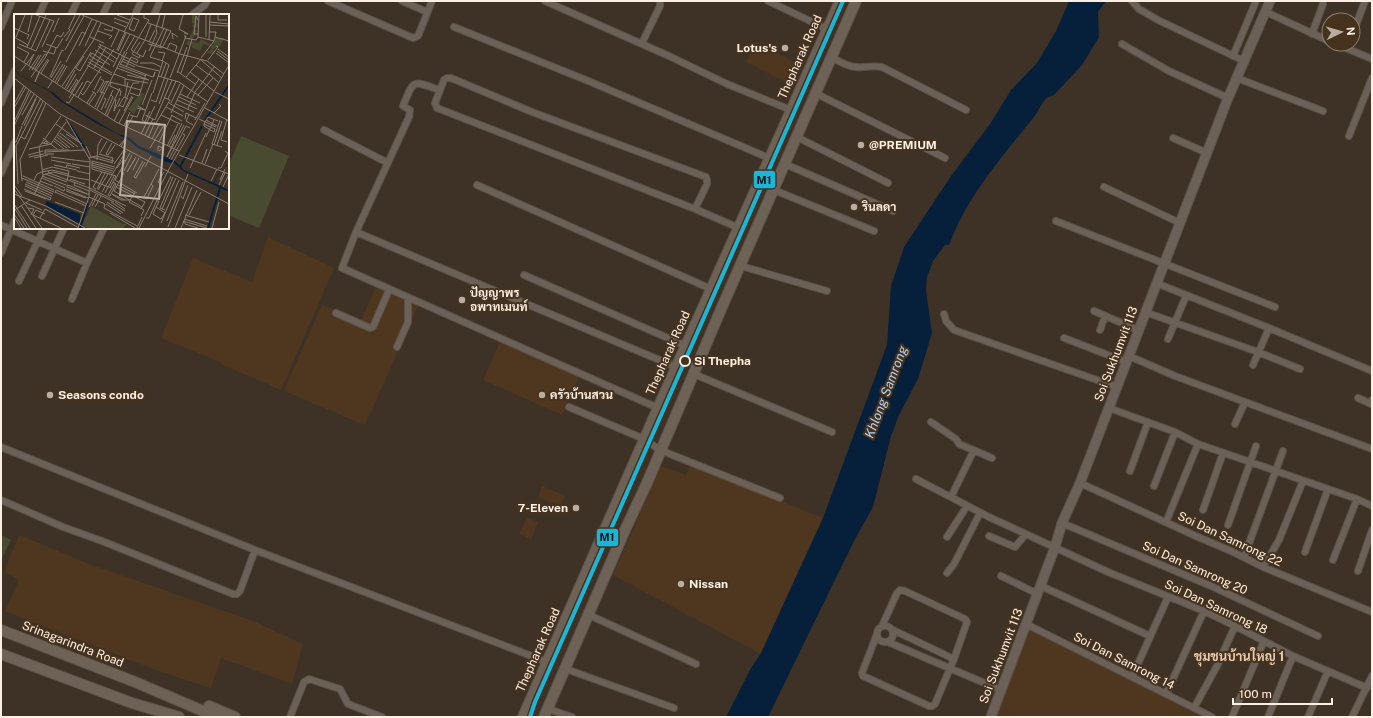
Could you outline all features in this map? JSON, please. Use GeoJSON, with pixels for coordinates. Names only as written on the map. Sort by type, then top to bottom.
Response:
{"type":"FeatureCollection","features":[{"type":"Feature","properties":{"kind":"main road","name":"Thepharak Road"},"geometry":{"type":"LineString","coordinates":[[523,717],[644,439],[840,1]]}},
{"type":"Feature","properties":{"kind":"main road"},"geometry":{"type":"LineString","coordinates":[[546,713],[856,1]]}},
{"type":"Feature","properties":{"kind":"main road","name":"Soi Sukhumvit 113"},"geometry":{"type":"LineString","coordinates":[[991,717],[1055,548],[1062,523],[1080,483],[1228,98],[1270,1]]}},
{"type":"Feature","properties":{"kind":"main road","name":"Srinagarindra Road"},"geometry":{"type":"LineString","coordinates":[[1,630],[135,682],[217,717]]}},
{"type":"Feature","properties":{"kind":"main road"},"geometry":{"type":"LineString","coordinates":[[1,654],[132,703],[179,717]]}},
{"type":"Feature","properties":{"kind":"main road","name":"Srinagarindra Road"},"geometry":{"type":"LineString","coordinates":[[135,682],[172,692],[235,717]]}},
{"type":"Feature","properties":{"kind":"main road"},"geometry":{"type":"LineString","coordinates":[[132,703],[158,717]]}},
{"type":"Feature","properties":{"kind":"street"},"geometry":{"type":"LineString","coordinates":[[1,27],[12,1]]}},
{"type":"Feature","properties":{"kind":"street"},"geometry":{"type":"LineString","coordinates":[[39,14],[45,1]]}},
{"type":"Feature","properties":{"kind":"street"},"geometry":{"type":"LineString","coordinates":[[71,14],[77,1]]}},
{"type":"Feature","properties":{"kind":"street"},"geometry":{"type":"LineString","coordinates":[[103,14],[109,1]]}},
{"type":"Feature","properties":{"kind":"street"},"geometry":{"type":"LineString","coordinates":[[135,14],[141,1]]}},
{"type":"Feature","properties":{"kind":"street"},"geometry":{"type":"LineString","coordinates":[[154,14],[160,1]]}},
{"type":"Feature","properties":{"kind":"street"},"geometry":{"type":"LineString","coordinates":[[193,14],[205,5],[207,1]]}},
{"type":"Feature","properties":{"kind":"street"},"geometry":{"type":"LineString","coordinates":[[328,1],[413,38],[418,36],[432,1]]}},
{"type":"Feature","properties":{"kind":"street"},"geometry":{"type":"LineString","coordinates":[[402,1],[428,12]]}},
{"type":"Feature","properties":{"kind":"street"},"geometry":{"type":"LineString","coordinates":[[545,1],[642,43],[727,84],[791,110]]}},
{"type":"Feature","properties":{"kind":"street"},"geometry":{"type":"LineString","coordinates":[[642,43],[660,6],[660,1]]}},
{"type":"Feature","properties":{"kind":"street"},"geometry":{"type":"LineString","coordinates":[[768,1],[827,29]]}},
{"type":"Feature","properties":{"kind":"street"},"geometry":{"type":"LineString","coordinates":[[1132,1],[1139,9],[1158,20],[1244,61]]}},
{"type":"Feature","properties":{"kind":"street"},"geometry":{"type":"LineString","coordinates":[[1233,56],[1256,1]]}},
{"type":"Feature","properties":{"kind":"street"},"geometry":{"type":"LineString","coordinates":[[1312,34],[1323,1]]}},
{"type":"Feature","properties":{"kind":"street"},"geometry":{"type":"LineString","coordinates":[[1361,12],[1365,1]]}},
{"type":"Feature","properties":{"kind":"street"},"geometry":{"type":"LineString","coordinates":[[1266,12],[1321,38]]}},
{"type":"Feature","properties":{"kind":"street"},"geometry":{"type":"LineString","coordinates":[[454,27],[586,80],[769,158]]}},
{"type":"Feature","properties":{"kind":"street"},"geometry":{"type":"LineString","coordinates":[[1122,44],[1169,71],[1228,98]]}},
{"type":"Feature","properties":{"kind":"street"},"geometry":{"type":"LineString","coordinates":[[1359,52],[1372,59]]}},
{"type":"Feature","properties":{"kind":"street"},"geometry":{"type":"LineString","coordinates":[[831,57],[848,66],[882,67],[966,110]]}},
{"type":"Feature","properties":{"kind":"street"},"geometry":{"type":"LineString","coordinates":[[1,103],[14,72]]}},
{"type":"Feature","properties":{"kind":"street"},"geometry":{"type":"LineString","coordinates":[[695,209],[707,184],[708,180],[706,177],[532,112],[451,78],[444,80],[439,90],[435,103],[437,108],[695,209],[739,228]]}},
{"type":"Feature","properties":{"kind":"street"},"geometry":{"type":"LineString","coordinates":[[1237,78],[1323,111]]}},
{"type":"Feature","properties":{"kind":"street"},"geometry":{"type":"LineString","coordinates":[[1349,136],[1372,78]]}},
{"type":"Feature","properties":{"kind":"street"},"geometry":{"type":"LineString","coordinates":[[439,90],[420,83],[416,83],[411,86],[403,106],[410,110],[409,117],[356,232],[342,268],[658,408]]}},
{"type":"Feature","properties":{"kind":"street"},"geometry":{"type":"LineString","coordinates":[[815,93],[945,158]]}},
{"type":"Feature","properties":{"kind":"street"},"geometry":{"type":"LineString","coordinates":[[324,130],[388,163]]}},
{"type":"Feature","properties":{"kind":"street"},"geometry":{"type":"LineString","coordinates":[[796,137],[888,183]]}},
{"type":"Feature","properties":{"kind":"street"},"geometry":{"type":"LineString","coordinates":[[1172,138],[1207,153]]}},
{"type":"Feature","properties":{"kind":"street"},"geometry":{"type":"LineString","coordinates":[[1,173],[14,144]]}},
{"type":"Feature","properties":{"kind":"street"},"geometry":{"type":"LineString","coordinates":[[785,164],[893,211]]}},
{"type":"Feature","properties":{"kind":"street"},"geometry":{"type":"LineString","coordinates":[[477,185],[711,289]]}},
{"type":"Feature","properties":{"kind":"street"},"geometry":{"type":"LineString","coordinates":[[1104,187],[1180,222]]}},
{"type":"Feature","properties":{"kind":"street"},"geometry":{"type":"LineString","coordinates":[[774,190],[874,231]]}},
{"type":"Feature","properties":{"kind":"street"},"geometry":{"type":"LineString","coordinates":[[1056,221],[1275,307]]}},
{"type":"Feature","properties":{"kind":"street"},"geometry":{"type":"LineString","coordinates":[[1,253],[14,223]]}},
{"type":"Feature","properties":{"kind":"street"},"geometry":{"type":"LineString","coordinates":[[1,225],[87,263]]}},
{"type":"Feature","properties":{"kind":"street"},"geometry":{"type":"LineString","coordinates":[[19,281],[44,229]]}},
{"type":"Feature","properties":{"kind":"street"},"geometry":{"type":"LineString","coordinates":[[42,276],[64,229]]}},
{"type":"Feature","properties":{"kind":"street"},"geometry":{"type":"LineString","coordinates":[[72,299],[104,229]]}},
{"type":"Feature","properties":{"kind":"street"},"geometry":{"type":"LineString","coordinates":[[356,232],[676,367]]}},
{"type":"Feature","properties":{"kind":"street"},"geometry":{"type":"LineString","coordinates":[[741,266],[827,291]]}},
{"type":"Feature","properties":{"kind":"street"},"geometry":{"type":"LineString","coordinates":[[524,275],[686,346]]}},
{"type":"Feature","properties":{"kind":"street"},"geometry":{"type":"LineString","coordinates":[[1156,283],[1372,371]]}},
{"type":"Feature","properties":{"kind":"street"},"geometry":{"type":"LineString","coordinates":[[336,313],[370,328],[373,327],[390,290]]}},
{"type":"Feature","properties":{"kind":"street"},"geometry":{"type":"LineString","coordinates":[[1168,339],[1186,296]]}},
{"type":"Feature","properties":{"kind":"street"},"geometry":{"type":"LineString","coordinates":[[397,347],[408,322],[408,298]]}},
{"type":"Feature","properties":{"kind":"street"},"geometry":{"type":"LineString","coordinates":[[1094,311],[1138,330]]}},
{"type":"Feature","properties":{"kind":"street"},"geometry":{"type":"LineString","coordinates":[[1145,312],[1300,368]]}},
{"type":"Feature","properties":{"kind":"street"},"geometry":{"type":"LineString","coordinates":[[944,314],[946,321],[954,330],[1117,387]]}},
{"type":"Feature","properties":{"kind":"street"},"geometry":{"type":"LineString","coordinates":[[1100,330],[1105,316]]}},
{"type":"Feature","properties":{"kind":"street"},"geometry":{"type":"LineString","coordinates":[[1253,365],[1269,328]]}},
{"type":"Feature","properties":{"kind":"street"},"geometry":{"type":"LineString","coordinates":[[1064,338],[1128,359],[1372,449]]}},
{"type":"Feature","properties":{"kind":"street"},"geometry":{"type":"LineString","coordinates":[[694,374],[832,432]]}},
{"type":"Feature","properties":{"kind":"street"},"geometry":{"type":"LineString","coordinates":[[1358,398],[1372,403]]}},
{"type":"Feature","properties":{"kind":"street"},"geometry":{"type":"LineString","coordinates":[[1236,424],[1245,402]]}},
{"type":"Feature","properties":{"kind":"street"},"geometry":{"type":"LineString","coordinates":[[569,407],[644,439],[660,450],[780,498]]}},
{"type":"Feature","properties":{"kind":"street"},"geometry":{"type":"LineString","coordinates":[[1109,408],[1175,432],[1198,444],[1357,499],[1372,506]]}},
{"type":"Feature","properties":{"kind":"street"},"geometry":{"type":"LineString","coordinates":[[931,422],[956,439],[959,444],[992,458]]}},
{"type":"Feature","properties":{"kind":"street"},"geometry":{"type":"LineString","coordinates":[[1130,471],[1148,422]]}},
{"type":"Feature","properties":{"kind":"street"},"geometry":{"type":"LineString","coordinates":[[1154,486],[1175,432]]}},
{"type":"Feature","properties":{"kind":"street"},"geometry":{"type":"LineString","coordinates":[[1166,522],[1198,444]]}},
{"type":"Feature","properties":{"kind":"street"},"geometry":{"type":"LineString","coordinates":[[1228,525],[1256,446]]}},
{"type":"Feature","properties":{"kind":"street"},"geometry":{"type":"LineString","coordinates":[[1,447],[255,550],[547,662]]}},
{"type":"Feature","properties":{"kind":"street"},"geometry":{"type":"LineString","coordinates":[[951,497],[974,450]]}},
{"type":"Feature","properties":{"kind":"street"},"geometry":{"type":"LineString","coordinates":[[1244,557],[1283,451]]}},
{"type":"Feature","properties":{"kind":"street"},"geometry":{"type":"LineString","coordinates":[[1203,510],[1223,453]]}},
{"type":"Feature","properties":{"kind":"street","name":"Soi Dan Samrong 18"},"geometry":{"type":"LineString","coordinates":[[916,479],[980,513],[1055,548],[1204,612],[1293,656],[1366,688]]}},
{"type":"Feature","properties":{"kind":"street"},"geometry":{"type":"LineString","coordinates":[[1263,567],[1279,540],[1303,481]]}},
{"type":"Feature","properties":{"kind":"street","name":"Soi Dan Samrong 22"},"geometry":{"type":"LineString","coordinates":[[1080,483],[1263,567],[1372,612]]}},
{"type":"Feature","properties":{"kind":"street"},"geometry":{"type":"LineString","coordinates":[[1305,552],[1328,489]]}},
{"type":"Feature","properties":{"kind":"street"},"geometry":{"type":"LineString","coordinates":[[1334,560],[1357,499]]}},
{"type":"Feature","properties":{"kind":"street"},"geometry":{"type":"LineString","coordinates":[[1,500],[56,524],[233,594],[237,594],[240,591],[255,550]]}},
{"type":"Feature","properties":{"kind":"street"},"geometry":{"type":"LineString","coordinates":[[947,537],[967,506]]}},
{"type":"Feature","properties":{"kind":"street"},"geometry":{"type":"LineString","coordinates":[[947,573],[954,564],[980,513]]}},
{"type":"Feature","properties":{"kind":"street","name":"Soi Dan Samrong 20"},"geometry":{"type":"LineString","coordinates":[[1062,523],[1211,586],[1318,636]]}},
{"type":"Feature","properties":{"kind":"street"},"geometry":{"type":"LineString","coordinates":[[1358,571],[1372,530]]}},
{"type":"Feature","properties":{"kind":"street"},"geometry":{"type":"LineString","coordinates":[[989,536],[1015,547],[1026,534]]}},
{"type":"Feature","properties":{"kind":"street"},"geometry":{"type":"LineString","coordinates":[[1001,576],[1039,590],[1150,636]]}},
{"type":"Feature","properties":{"kind":"street"},"geometry":{"type":"LineString","coordinates":[[900,590],[932,603],[965,619],[967,622],[950,669],[935,704],[932,706],[866,679],[863,676],[862,673],[876,634],[878,629],[882,626],[897,593],[900,590]]}},
{"type":"Feature","properties":{"kind":"street"},"geometry":{"type":"LineString","coordinates":[[1132,677],[1168,597]]}},
{"type":"Feature","properties":{"kind":"street"},"geometry":{"type":"LineString","coordinates":[[1166,694],[1204,612]]}},
{"type":"Feature","properties":{"kind":"street"},"geometry":{"type":"LineString","coordinates":[[589,615],[696,664]]}},
{"type":"Feature","properties":{"kind":"street","name":"Soi Dan Samrong 14"},"geometry":{"type":"LineString","coordinates":[[1026,624],[1212,717]]}},
{"type":"Feature","properties":{"kind":"street"},"geometry":{"type":"LineString","coordinates":[[882,626],[888,626],[893,630],[954,659]]}},
{"type":"Feature","properties":{"kind":"street"},"geometry":{"type":"LineString","coordinates":[[1194,708],[1217,666],[1235,626]]}},
{"type":"Feature","properties":{"kind":"street"},"geometry":{"type":"LineString","coordinates":[[888,642],[893,637],[893,630]]}},
{"type":"Feature","properties":{"kind":"street"},"geometry":{"type":"LineString","coordinates":[[876,634],[881,641],[888,642],[1001,690]]}},
{"type":"Feature","properties":{"kind":"street"},"geometry":{"type":"LineString","coordinates":[[1232,717],[1264,641]]}},
{"type":"Feature","properties":{"kind":"street"},"geometry":{"type":"LineString","coordinates":[[1268,717],[1293,656]]}},
{"type":"Feature","properties":{"kind":"street"},"geometry":{"type":"LineString","coordinates":[[566,668],[674,708]]}},
{"type":"Feature","properties":{"kind":"street"},"geometry":{"type":"LineString","coordinates":[[1308,717],[1328,671]]}},
{"type":"Feature","properties":{"kind":"street"},"geometry":{"type":"LineString","coordinates":[[1352,717],[1372,676]]}},
{"type":"Feature","properties":{"kind":"street"},"geometry":{"type":"LineString","coordinates":[[290,717],[304,682],[310,679],[340,689],[348,704],[382,717]]}},
{"type":"Feature","properties":{"kind":"street"},"geometry":{"type":"LineString","coordinates":[[546,713],[572,717]]}},
{"type":"Feature","properties":{"kind":"shaded area"},"geometry":{"type":"Polygon","coordinates":[[[756,42],[799,65],[789,84],[746,62],[756,42]]]}},
{"type":"Feature","properties":{"kind":"shaded area"},"geometry":{"type":"Polygon","coordinates":[[[268,237],[334,268],[281,390],[221,364],[221,362],[161,338],[193,258],[252,282],[268,237]]]}},
{"type":"Feature","properties":{"kind":"shaded area"},"geometry":{"type":"Polygon","coordinates":[[[376,287],[418,306],[365,425],[284,391],[322,305],[361,320],[376,287]]]}},
{"type":"Feature","properties":{"kind":"shaded area","name":"ครัวบ้านสวน"},"geometry":{"type":"Polygon","coordinates":[[[500,342],[579,375],[562,415],[483,380],[500,342]]]}},
{"type":"Feature","properties":{"kind":"shaded area"},"geometry":{"type":"Polygon","coordinates":[[[691,465],[823,518],[761,654],[613,575],[661,466],[686,475],[691,465]]]}},
{"type":"Feature","properties":{"kind":"shaded area"},"geometry":{"type":"Polygon","coordinates":[[[542,486],[565,496],[560,506],[538,497],[542,486]]]}},
{"type":"Feature","properties":{"kind":"shaded area"},"geometry":{"type":"Polygon","coordinates":[[[527,517],[538,522],[531,539],[519,534],[527,517]]]}},
{"type":"Feature","properties":{"kind":"shaded area"},"geometry":{"type":"Polygon","coordinates":[[[19,535],[89,564],[253,621],[303,644],[292,684],[221,658],[211,688],[156,670],[5,611],[19,580],[4,572],[19,535]]]}},
{"type":"Feature","properties":{"kind":"shaded area"},"geometry":{"type":"Polygon","coordinates":[[[1029,629],[1078,653],[1202,717],[996,717],[1029,629]]]}},
{"type":"Feature","properties":{"kind":"green space"},"geometry":{"type":"Polygon","coordinates":[[[241,136],[289,156],[259,228],[229,215],[229,165],[241,136]]]}},
{"type":"Feature","properties":{"kind":"green space"},"geometry":{"type":"Polygon","coordinates":[[[1,535],[11,540],[1,560],[1,535]]]}},
{"type":"Feature","properties":{"kind":"water","name":"Khlong Samrong"},"geometry":{"type":"Polygon","coordinates":[[[1069,1],[1106,1],[1098,12],[1099,37],[1082,65],[1054,95],[1048,97],[1044,101],[1034,117],[986,178],[965,210],[949,245],[945,245],[933,261],[927,277],[926,291],[932,333],[918,379],[899,415],[891,436],[873,507],[854,541],[768,717],[726,717],[751,668],[761,653],[823,518],[887,345],[891,286],[904,247],[951,176],[990,124],[1011,90],[1037,63],[1056,31],[1069,1]]]}},
{"type":"Feature","properties":{"kind":"transit line","name":"M1"},"geometry":{"type":"LineString","coordinates":[[530,717],[535,702],[843,1]]}},
{"type":"Feature","properties":{"kind":"place","name":"Lotus's"},"geometry":{"type":"Point","coordinates":[785,48]}},
{"type":"Feature","properties":{"kind":"place","name":"@PREMIUM"},"geometry":{"type":"Point","coordinates":[861,145]}},
{"type":"Feature","properties":{"kind":"place","name":"รินลดา"},"geometry":{"type":"Point","coordinates":[854,207]}},
{"type":"Feature","properties":{"kind":"place","name":"ปัญญาพร อพาทเมนท์"},"geometry":{"type":"Point","coordinates":[462,300]}},
{"type":"Feature","properties":{"kind":"place","name":"Si Thepha"},"geometry":{"type":"Point","coordinates":[685,361]}},
{"type":"Feature","properties":{"kind":"place","name":"Seasons condo"},"geometry":{"type":"Point","coordinates":[50,395]}},
{"type":"Feature","properties":{"kind":"place","name":"ครัวบ้านสวน"},"geometry":{"type":"Point","coordinates":[542,395]}},
{"type":"Feature","properties":{"kind":"place","name":"7-Eleven"},"geometry":{"type":"Point","coordinates":[576,508]}},
{"type":"Feature","properties":{"kind":"place","name":"Nissan"},"geometry":{"type":"Point","coordinates":[681,584]}},
{"type":"Feature","properties":{"kind":"district","name":"ชุมชนบ้านใหญ่ 1"},"geometry":{"type":"Point","coordinates":[1239,656]}}]}
